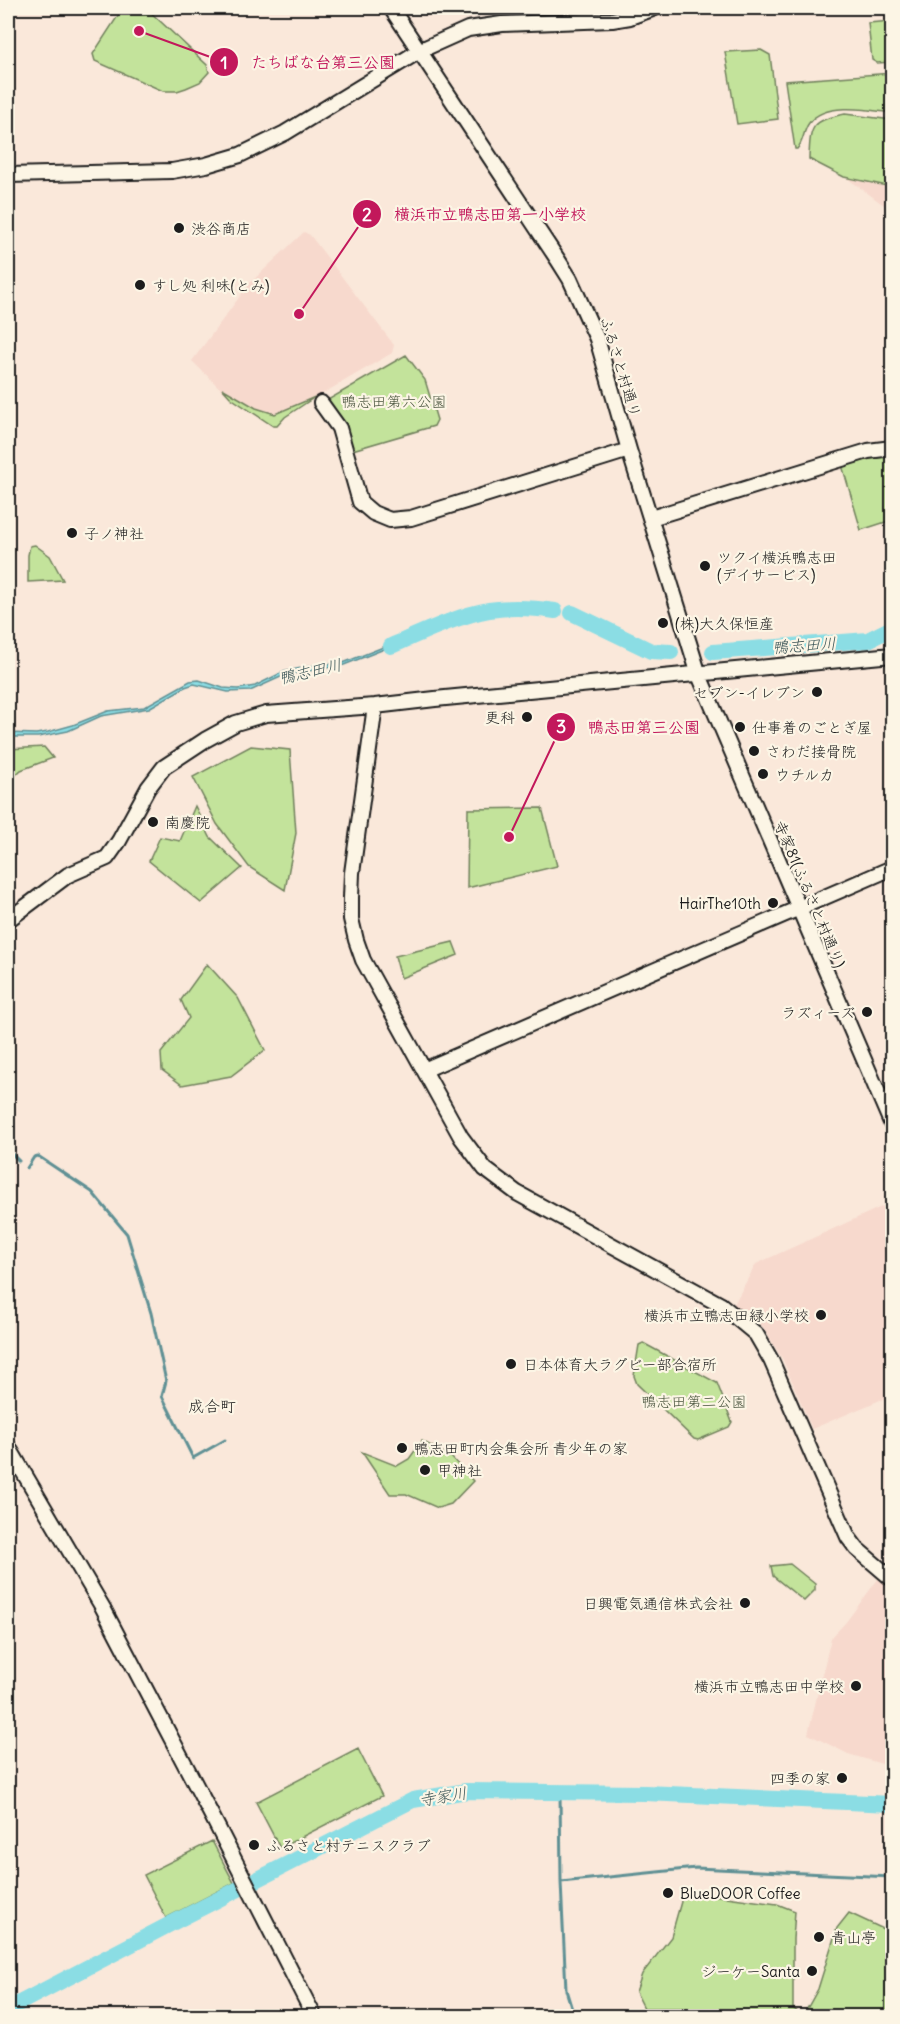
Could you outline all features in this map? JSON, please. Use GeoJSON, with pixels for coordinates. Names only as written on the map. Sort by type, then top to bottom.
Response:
{"type":"FeatureCollection","features":[{"type":"Feature","properties":{"kind":"street","name":"ふるさと村通り"},"geometry":{"type":"LineString","coordinates":[[391,8],[421,50],[570,279],[597,339],[699,675]]}},
{"type":"Feature","properties":{"kind":"street"},"geometry":{"type":"LineString","coordinates":[[8,175],[172,171],[213,163],[240,155],[285,133],[421,50],[468,29],[502,24],[612,20],[630,17],[655,8]]}},
{"type":"Feature","properties":{"kind":"street"},"geometry":{"type":"LineString","coordinates":[[321,403],[339,428],[360,502],[373,513],[390,520],[411,518],[629,450]]}},
{"type":"Feature","properties":{"kind":"street"},"geometry":{"type":"LineString","coordinates":[[651,518],[868,451],[892,448]]}},
{"type":"Feature","properties":{"kind":"street"},"geometry":{"type":"LineString","coordinates":[[8,920],[68,875],[106,858],[119,841],[148,788],[164,767],[236,723],[267,714],[375,706],[892,655]]}},
{"type":"Feature","properties":{"kind":"street","name":"寺家81(ふるさと村通り)"},"geometry":{"type":"LineString","coordinates":[[699,675],[892,1125]]}},
{"type":"Feature","properties":{"kind":"street"},"geometry":{"type":"LineString","coordinates":[[375,706],[352,873],[351,918],[363,960],[461,1137],[485,1169],[518,1193],[721,1305],[756,1334],[771,1359],[848,1537],[857,1549],[892,1579]]}},
{"type":"Feature","properties":{"kind":"street"},"geometry":{"type":"LineString","coordinates":[[424,1071],[892,868]]}},
{"type":"Feature","properties":{"kind":"street"},"geometry":{"type":"LineString","coordinates":[[8,1446],[103,1608],[314,2016]]}},
{"type":"Feature","properties":{"kind":"shaded area"},"geometry":{"type":"Polygon","coordinates":[[[814,154],[892,164],[892,211],[814,154]]]}},
{"type":"Feature","properties":{"kind":"shaded area"},"geometry":{"type":"Polygon","coordinates":[[[304,232],[310,235],[394,345],[392,353],[300,407],[277,427],[273,427],[231,399],[192,361],[249,284],[304,232]]]}},
{"type":"Feature","properties":{"kind":"shaded area","name":"横浜市立鴨志田緑小学校"},"geometry":{"type":"Polygon","coordinates":[[[892,1202],[892,1395],[812,1429],[783,1360],[763,1327],[734,1304],[756,1264],[892,1202]]]}},
{"type":"Feature","properties":{"kind":"shaded area","name":"横浜市立鴨志田中学校"},"geometry":{"type":"Polygon","coordinates":[[[878,1579],[892,1587],[892,1765],[889,1766],[848,1754],[808,1734],[831,1638],[878,1579]]]}},
{"type":"Feature","properties":{"kind":"green space"},"geometry":{"type":"Polygon","coordinates":[[[123,8],[146,8],[207,65],[209,72],[200,82],[186,88],[177,91],[163,91],[95,61],[93,54],[123,8]]]}},
{"type":"Feature","properties":{"kind":"green space"},"geometry":{"type":"Polygon","coordinates":[[[892,21],[892,62],[877,63],[872,60],[868,23],[892,21]]]}},
{"type":"Feature","properties":{"kind":"green space"},"geometry":{"type":"Polygon","coordinates":[[[761,50],[770,55],[778,119],[737,124],[725,52],[761,50]]]}},
{"type":"Feature","properties":{"kind":"green space"},"geometry":{"type":"Polygon","coordinates":[[[892,73],[892,113],[848,109],[826,112],[816,116],[809,123],[799,146],[795,149],[785,81],[892,73]]]}},
{"type":"Feature","properties":{"kind":"green space"},"geometry":{"type":"Polygon","coordinates":[[[845,114],[892,120],[892,187],[844,177],[809,159],[810,139],[815,126],[825,119],[845,114]]]}},
{"type":"Feature","properties":{"kind":"green space","name":"鴨志田第六公園"},"geometry":{"type":"Polygon","coordinates":[[[406,355],[425,380],[437,420],[434,426],[349,451],[326,401],[406,355]]]}},
{"type":"Feature","properties":{"kind":"green space"},"geometry":{"type":"Polygon","coordinates":[[[222,388],[256,408],[275,414],[315,397],[285,417],[277,426],[273,426],[231,398],[222,388]]]}},
{"type":"Feature","properties":{"kind":"green space"},"geometry":{"type":"Polygon","coordinates":[[[892,454],[892,520],[861,530],[842,465],[870,456],[892,454]]]}},
{"type":"Feature","properties":{"kind":"green space"},"geometry":{"type":"Polygon","coordinates":[[[35,545],[50,556],[63,580],[28,582],[28,555],[30,546],[35,545]]]}},
{"type":"Feature","properties":{"kind":"green space"},"geometry":{"type":"Polygon","coordinates":[[[251,746],[290,750],[296,833],[285,890],[249,867],[217,824],[193,777],[251,746]]]}},
{"type":"Feature","properties":{"kind":"green space"},"geometry":{"type":"Polygon","coordinates":[[[44,747],[53,758],[21,770],[8,782],[8,749],[44,747]]]}},
{"type":"Feature","properties":{"kind":"green space"},"geometry":{"type":"Polygon","coordinates":[[[195,806],[210,837],[242,868],[201,903],[149,861],[160,837],[180,841],[195,806]]]}},
{"type":"Feature","properties":{"kind":"green space"},"geometry":{"type":"Polygon","coordinates":[[[542,808],[557,866],[467,888],[468,809],[542,808]]]}},
{"type":"Feature","properties":{"kind":"green space"},"geometry":{"type":"Polygon","coordinates":[[[453,942],[458,955],[401,978],[395,956],[453,942]]]}},
{"type":"Feature","properties":{"kind":"green space"},"geometry":{"type":"Polygon","coordinates":[[[207,964],[238,998],[265,1050],[231,1076],[182,1085],[162,1070],[161,1053],[189,1018],[181,1000],[207,964]]]}},
{"type":"Feature","properties":{"kind":"green space","name":"鴨志田第二公園"},"geometry":{"type":"Polygon","coordinates":[[[643,1343],[717,1383],[732,1422],[729,1427],[698,1440],[694,1439],[637,1384],[634,1376],[639,1345],[643,1343]]]}},
{"type":"Feature","properties":{"kind":"green space"},"geometry":{"type":"Polygon","coordinates":[[[422,1441],[451,1457],[473,1481],[451,1504],[438,1508],[406,1494],[390,1494],[362,1452],[397,1466],[409,1459],[422,1441]]]}},
{"type":"Feature","properties":{"kind":"green space"},"geometry":{"type":"Polygon","coordinates":[[[790,1564],[815,1584],[815,1590],[804,1601],[773,1576],[771,1566],[790,1564]]]}},
{"type":"Feature","properties":{"kind":"green space"},"geometry":{"type":"Polygon","coordinates":[[[358,1749],[382,1796],[280,1848],[256,1802],[358,1749]]]}},
{"type":"Feature","properties":{"kind":"green space"},"geometry":{"type":"Polygon","coordinates":[[[212,1841],[234,1883],[166,1918],[144,1875],[212,1841]]]}},
{"type":"Feature","properties":{"kind":"green space"},"geometry":{"type":"Polygon","coordinates":[[[684,1891],[777,1904],[795,1911],[793,2008],[802,2016],[685,2016],[681,2008],[644,2008],[636,1992],[642,1974],[671,1937],[684,1891]]]}},
{"type":"Feature","properties":{"kind":"green space"},"geometry":{"type":"Polygon","coordinates":[[[849,1913],[892,1933],[892,2016],[803,2016],[818,1989],[837,1928],[849,1913]]]}},
{"type":"Feature","properties":{"kind":"water"},"geometry":{"type":"Polygon","coordinates":[[[411,636],[412,638],[344,665],[285,675],[250,691],[228,692],[194,684],[149,708],[101,716],[68,731],[38,737],[8,737],[8,733],[48,732],[108,711],[144,707],[190,681],[199,680],[223,688],[238,689],[255,686],[283,672],[315,665],[343,663],[411,636]]]}},
{"type":"Feature","properties":{"kind":"waterway","name":"鴨志田川"},"geometry":{"type":"LineString","coordinates":[[391,646],[439,625],[477,612],[514,608],[555,611]]}},
{"type":"Feature","properties":{"kind":"waterway","name":"鴨志田川"},"geometry":{"type":"LineString","coordinates":[[572,613],[651,651],[671,652]]}},
{"type":"Feature","properties":{"kind":"waterway","name":"鴨志田川"},"geometry":{"type":"LineString","coordinates":[[713,652],[868,640],[892,628]]}},
{"type":"Feature","properties":{"kind":"waterway"},"geometry":{"type":"LineString","coordinates":[[8,1150],[19,1161]]}},
{"type":"Feature","properties":{"kind":"waterway"},"geometry":{"type":"LineString","coordinates":[[27,1168],[34,1157],[38,1156],[92,1192],[127,1234],[151,1313],[166,1381],[162,1396],[193,1458],[225,1440]]}},
{"type":"Feature","properties":{"kind":"waterway","name":"寺家川"},"geometry":{"type":"LineString","coordinates":[[8,2009],[413,1800],[467,1791],[645,1793],[892,1804]]}},
{"type":"Feature","properties":{"kind":"waterway"},"geometry":{"type":"LineString","coordinates":[[560,1792],[566,1990],[574,2016]]}},
{"type":"Feature","properties":{"kind":"waterway"},"geometry":{"type":"LineString","coordinates":[[561,1882],[696,1868],[892,1877]]}},
{"type":"Feature","properties":{"kind":"place","name":"たちばな台第三公園"},"geometry":{"type":"Point","coordinates":[139,31]}},
{"type":"Feature","properties":{"kind":"place","name":"渋谷商店"},"geometry":{"type":"Point","coordinates":[179,228]}},
{"type":"Feature","properties":{"kind":"place","name":"すし処 利味(とみ)"},"geometry":{"type":"Point","coordinates":[140,285]}},
{"type":"Feature","properties":{"kind":"place","name":"横浜市立鴨志田第一小学校"},"geometry":{"type":"Point","coordinates":[299,314]}},
{"type":"Feature","properties":{"kind":"place","name":"子ノ神社"},"geometry":{"type":"Point","coordinates":[72,533]}},
{"type":"Feature","properties":{"kind":"place","name":"ツクイ横浜鴨志田 (デイサービス)"},"geometry":{"type":"Point","coordinates":[705,566]}},
{"type":"Feature","properties":{"kind":"place","name":"(株)大久保恒産"},"geometry":{"type":"Point","coordinates":[663,623]}},
{"type":"Feature","properties":{"kind":"place","name":"セブン-イレブン"},"geometry":{"type":"Point","coordinates":[817,692]}},
{"type":"Feature","properties":{"kind":"place","name":"更科"},"geometry":{"type":"Point","coordinates":[527,717]}},
{"type":"Feature","properties":{"kind":"place","name":"仕事着のごとぎ屋"},"geometry":{"type":"Point","coordinates":[740,727]}},
{"type":"Feature","properties":{"kind":"place","name":"さわだ接骨院"},"geometry":{"type":"Point","coordinates":[754,751]}},
{"type":"Feature","properties":{"kind":"place","name":"ウチルカ"},"geometry":{"type":"Point","coordinates":[763,774]}},
{"type":"Feature","properties":{"kind":"place","name":"南慶院"},"geometry":{"type":"Point","coordinates":[153,822]}},
{"type":"Feature","properties":{"kind":"place","name":"鴨志田第三公園"},"geometry":{"type":"Point","coordinates":[509,837]}},
{"type":"Feature","properties":{"kind":"place","name":"HairThe10th"},"geometry":{"type":"Point","coordinates":[773,903]}},
{"type":"Feature","properties":{"kind":"place","name":"ラズィーズ"},"geometry":{"type":"Point","coordinates":[867,1012]}},
{"type":"Feature","properties":{"kind":"place","name":"横浜市立鴨志田緑小学校"},"geometry":{"type":"Point","coordinates":[821,1315]}},
{"type":"Feature","properties":{"kind":"place","name":"日本体育大ラグビー部合宿所"},"geometry":{"type":"Point","coordinates":[511,1364]}},
{"type":"Feature","properties":{"kind":"place","name":"鴨志田町内会集会所 青少年の家"},"geometry":{"type":"Point","coordinates":[402,1448]}},
{"type":"Feature","properties":{"kind":"place","name":"甲神社"},"geometry":{"type":"Point","coordinates":[425,1470]}},
{"type":"Feature","properties":{"kind":"place","name":"日興電気通信株式会社"},"geometry":{"type":"Point","coordinates":[745,1603]}},
{"type":"Feature","properties":{"kind":"place","name":"横浜市立鴨志田中学校"},"geometry":{"type":"Point","coordinates":[856,1686]}},
{"type":"Feature","properties":{"kind":"place","name":"四季の家"},"geometry":{"type":"Point","coordinates":[842,1778]}},
{"type":"Feature","properties":{"kind":"place","name":"ふるさと村テニスクラブ"},"geometry":{"type":"Point","coordinates":[254,1845]}},
{"type":"Feature","properties":{"kind":"place","name":"BlueDOOR Coffee"},"geometry":{"type":"Point","coordinates":[668,1893]}},
{"type":"Feature","properties":{"kind":"place","name":"青山亭"},"geometry":{"type":"Point","coordinates":[819,1937]}},
{"type":"Feature","properties":{"kind":"place","name":"ジーケーSanta"},"geometry":{"type":"Point","coordinates":[812,1971]}},
{"type":"Feature","properties":{"kind":"district","name":"成合町"},"geometry":{"type":"Point","coordinates":[212,1406]}}]}
